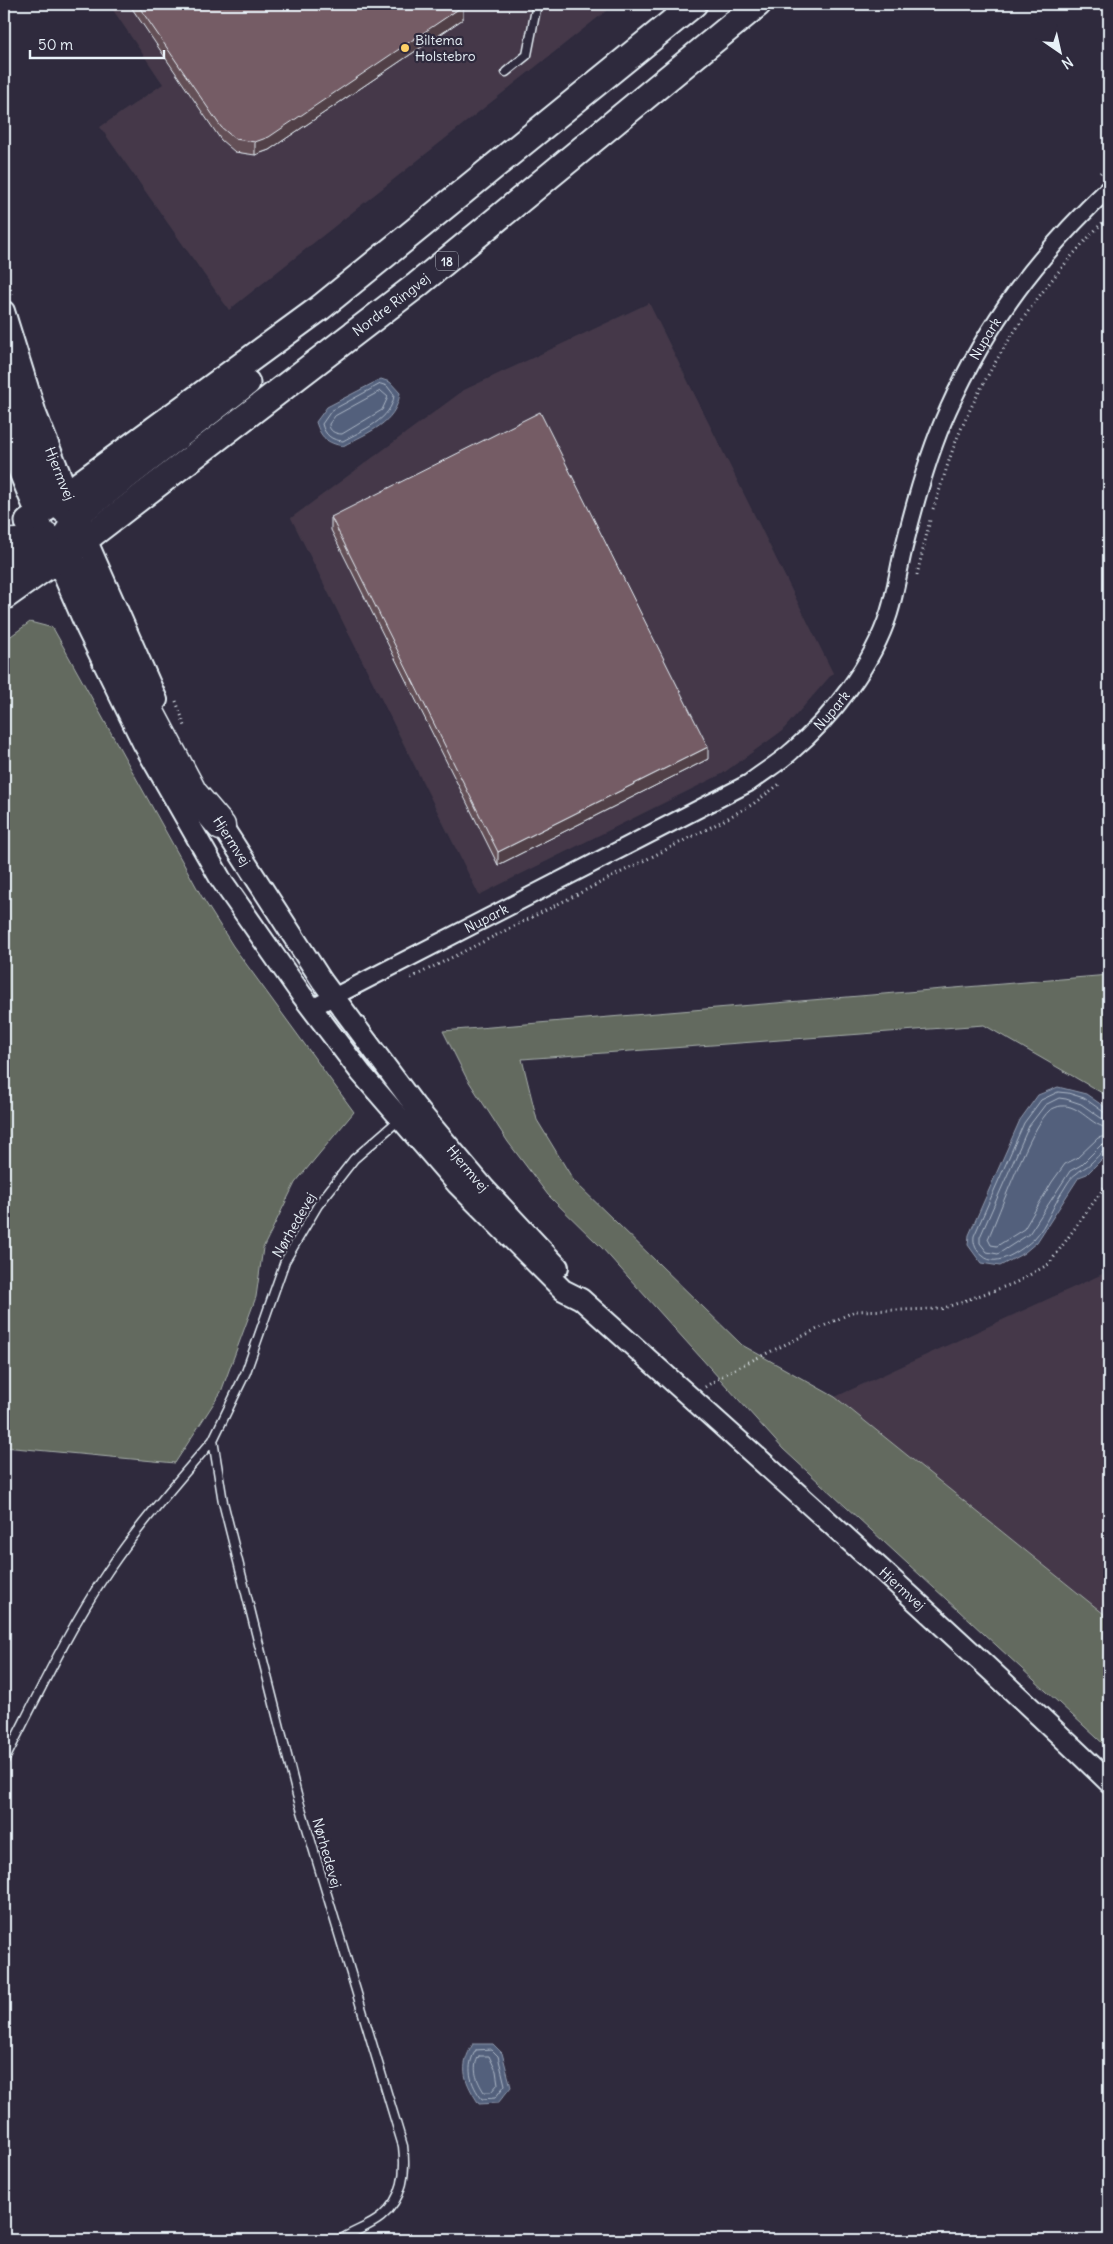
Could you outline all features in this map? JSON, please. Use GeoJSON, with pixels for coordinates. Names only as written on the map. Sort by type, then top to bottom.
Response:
{"type":"FeatureCollection","features":[{"type":"Feature","properties":{"kind":"highway","name":"18"},"geometry":{"type":"LineString","coordinates":[[4,539],[56,529]]}},
{"type":"Feature","properties":{"kind":"highway"},"geometry":{"type":"LineString","coordinates":[[4,544],[56,529],[72,565],[193,793],[221,826]]}},
{"type":"Feature","properties":{"kind":"main road","name":"18"},"geometry":{"type":"LineString","coordinates":[[4,597],[56,529],[320,308],[694,4]]}},
{"type":"Feature","properties":{"kind":"main road","name":"Nordre Ringvej"},"geometry":{"type":"LineString","coordinates":[[56,529],[127,507],[417,285],[758,4]]}},
{"type":"Feature","properties":{"kind":"main road"},"geometry":{"type":"LineString","coordinates":[[4,358],[56,529],[4,572]]}},
{"type":"Feature","properties":{"kind":"street","name":"Nupark"},"geometry":{"type":"LineString","coordinates":[[312,1008],[749,783],[792,751],[828,715],[855,680],[889,613],[919,485],[947,411],[986,334],[1037,263],[1071,224],[1109,188]]}},
{"type":"Feature","properties":{"kind":"street","name":"Hjermvej"},"geometry":{"type":"LineString","coordinates":[[9,307],[36,414],[56,529],[87,629],[158,768],[220,878],[312,1008],[361,1073],[407,1113]]}},
{"type":"Feature","properties":{"kind":"street","name":"Hjermvej"},"geometry":{"type":"LineString","coordinates":[[4,420],[17,467],[56,529]]}},
{"type":"Feature","properties":{"kind":"street","name":"Hjermvej"},"geometry":{"type":"LineString","coordinates":[[221,826],[407,1113],[457,1184],[563,1290],[580,1299],[693,1399],[1006,1684],[1109,1782]]}},
{"type":"Feature","properties":{"kind":"lane"},"geometry":{"type":"LineString","coordinates":[[506,72],[527,55],[537,4]]}},
{"type":"Feature","properties":{"kind":"lane","name":"Nørhedevej"},"geometry":{"type":"LineString","coordinates":[[4,1761],[62,1648],[108,1570],[173,1486],[214,1440],[246,1372],[290,1253],[318,1205],[354,1159],[407,1113]]}},
{"type":"Feature","properties":{"kind":"lane","name":"Nørhedevej"},"geometry":{"type":"LineString","coordinates":[[214,1440],[223,1502],[297,1795],[402,2146],[404,2178],[398,2195],[381,2217],[340,2240]]}},
{"type":"Feature","properties":{"kind":"path"},"geometry":{"type":"LineString","coordinates":[[1096,177],[1109,165]]}},
{"type":"Feature","properties":{"kind":"path"},"geometry":{"type":"LineString","coordinates":[[915,584],[932,511],[962,428],[1003,348],[1043,289],[1085,240],[1109,216]]}},
{"type":"Feature","properties":{"kind":"path"},"geometry":{"type":"LineString","coordinates":[[4,265],[9,307]]}},
{"type":"Feature","properties":{"kind":"path"},"geometry":{"type":"LineString","coordinates":[[176,700],[186,732]]}},
{"type":"Feature","properties":{"kind":"path"},"geometry":{"type":"LineString","coordinates":[[407,980],[717,824],[753,804],[789,777]]}},
{"type":"Feature","properties":{"kind":"path"},"geometry":{"type":"LineString","coordinates":[[693,1399],[708,1383],[855,1311],[941,1309],[1015,1283],[1049,1264],[1109,1181]]}},
{"type":"Feature","properties":{"kind":"shaded area"},"geometry":{"type":"Polygon","coordinates":[[[109,4],[615,4],[229,310],[100,127],[163,84],[109,4]]]}},
{"type":"Feature","properties":{"kind":"shaded area"},"geometry":{"type":"Polygon","coordinates":[[[649,303],[833,673],[782,731],[722,774],[479,895],[291,518],[464,390],[649,303]]]}},
{"type":"Feature","properties":{"kind":"shaded area"},"geometry":{"type":"Polygon","coordinates":[[[1109,1271],[1109,1618],[835,1397],[1109,1271]]]}},
{"type":"Feature","properties":{"kind":"green space"},"geometry":{"type":"Polygon","coordinates":[[[30,622],[53,628],[202,897],[233,946],[354,1112],[295,1183],[263,1248],[256,1297],[221,1392],[175,1463],[4,1447],[4,641],[30,622]]]}},
{"type":"Feature","properties":{"kind":"green space"},"geometry":{"type":"Polygon","coordinates":[[[1109,975],[1109,1097],[984,1025],[522,1059],[537,1120],[574,1181],[742,1345],[835,1397],[1109,1618],[1109,1749],[783,1449],[602,1248],[548,1195],[508,1142],[466,1077],[443,1031],[1109,975]]]}},
{"type":"Feature","properties":{"kind":"water"},"geometry":{"type":"Polygon","coordinates":[[[381,379],[390,382],[400,393],[397,404],[387,420],[343,446],[325,439],[316,422],[327,407],[381,379]]]}},
{"type":"Feature","properties":{"kind":"water"},"geometry":{"type":"Polygon","coordinates":[[[1058,1087],[1086,1094],[1109,1110],[1109,1152],[1087,1174],[1079,1177],[1037,1242],[1024,1253],[1000,1266],[981,1263],[968,1245],[969,1235],[1020,1120],[1038,1095],[1058,1087]]]}},
{"type":"Feature","properties":{"kind":"water"},"geometry":{"type":"Polygon","coordinates":[[[473,2044],[493,2044],[502,2053],[511,2087],[498,2103],[479,2104],[467,2082],[465,2075],[466,2060],[473,2044]]]}},
{"type":"Feature","properties":{"kind":"building"},"geometry":{"type":"Polygon","coordinates":[[[137,4],[461,4],[463,6],[269,137],[255,142],[235,139],[221,127],[137,4]]]}},
{"type":"Feature","properties":{"kind":"building"},"geometry":{"type":"Polygon","coordinates":[[[540,412],[708,747],[498,852],[331,517],[540,412]]]}},
{"type":"Feature","properties":{"kind":"place","name":"Biltema Holstebro"},"geometry":{"type":"Point","coordinates":[405,48]}}]}
